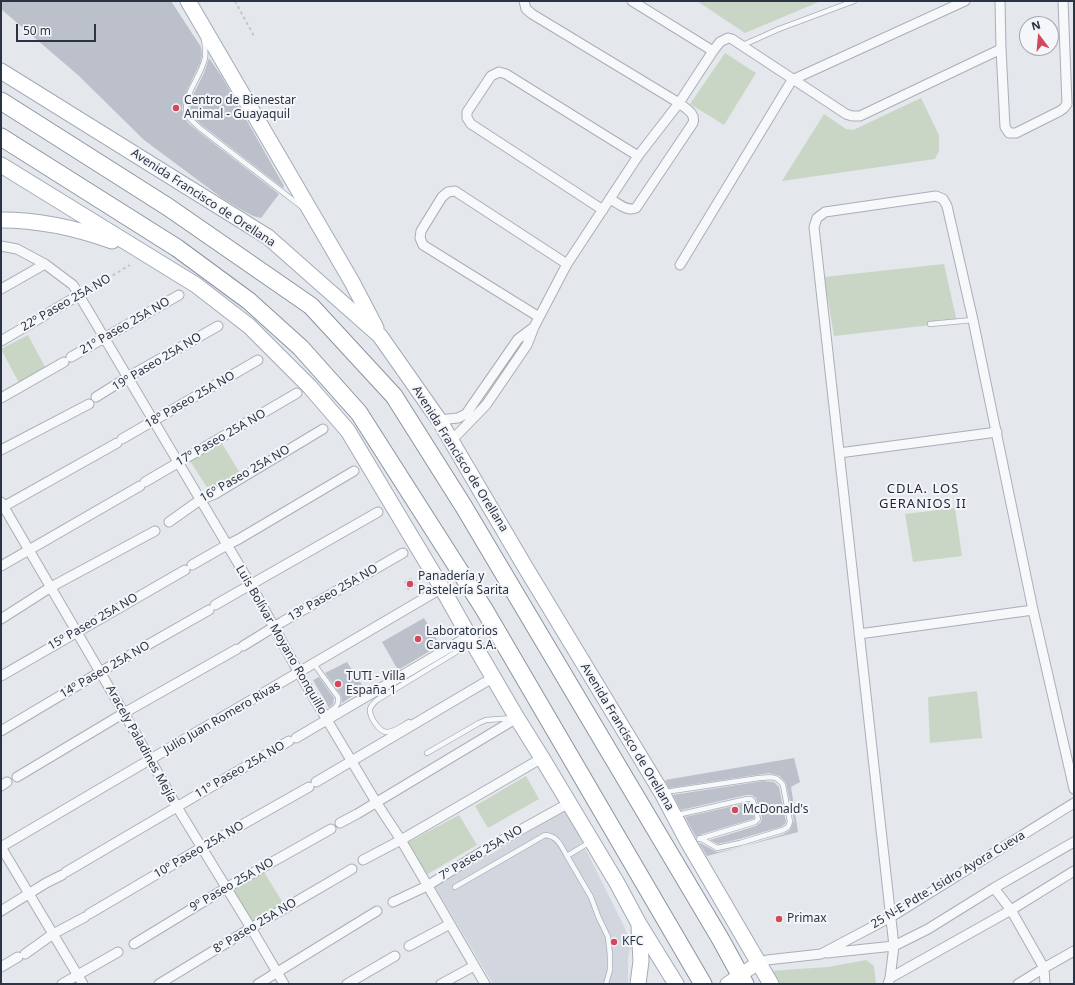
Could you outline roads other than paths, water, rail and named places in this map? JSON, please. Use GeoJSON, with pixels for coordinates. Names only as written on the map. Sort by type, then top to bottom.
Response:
{"type":"FeatureCollection","features":[{"type":"Feature","properties":{"kind":"highway","name":"Avenida Francisco de Orellana"},"geometry":{"type":"LineString","coordinates":[[1,101],[168,207],[311,306],[394,396],[468,513],[721,940],[737,981]]}},
{"type":"Feature","properties":{"kind":"highway"},"geometry":{"type":"LineString","coordinates":[[1,137],[178,248],[249,301],[301,348],[359,413],[484,610],[703,984]]}},
{"type":"Feature","properties":{"kind":"main road"},"geometry":{"type":"LineString","coordinates":[[188,1],[352,282],[380,336]]}},
{"type":"Feature","properties":{"kind":"main road","name":"Avenida Francisco de Orellana"},"geometry":{"type":"LineString","coordinates":[[1,71],[268,237],[380,336],[439,420],[674,815],[694,840],[758,963],[771,984]]}},
{"type":"Feature","properties":{"kind":"main road"},"geometry":{"type":"LineString","coordinates":[[1,165],[196,285],[249,326],[310,387],[348,431],[442,588],[517,718],[592,841],[639,924],[676,984]]}},
{"type":"Feature","properties":{"kind":"main road"},"geometry":{"type":"LineString","coordinates":[[1,220],[42,223],[70,228],[96,235],[141,252]]}},
{"type":"Feature","properties":{"kind":"main road"},"geometry":{"type":"LineString","coordinates":[[638,984],[641,961],[639,924]]}},
{"type":"Feature","properties":{"kind":"main road"},"geometry":{"type":"LineString","coordinates":[[737,981],[758,963]]}},
{"type":"Feature","properties":{"kind":"street"},"geometry":{"type":"LineString","coordinates":[[524,1],[526,9],[532,14],[679,103],[692,113],[694,119],[693,123],[636,208],[628,209],[610,199]]}},
{"type":"Feature","properties":{"kind":"street"},"geometry":{"type":"LineString","coordinates":[[632,1],[712,51]]}},
{"type":"Feature","properties":{"kind":"street"},"geometry":{"type":"LineString","coordinates":[[680,265],[792,80],[965,1]]}},
{"type":"Feature","properties":{"kind":"street"},"geometry":{"type":"LineString","coordinates":[[1000,1],[1005,127],[1009,133],[1016,133],[1060,111],[1067,104],[1063,1]]}},
{"type":"Feature","properties":{"kind":"street"},"geometry":{"type":"LineString","coordinates":[[451,441],[470,417],[486,406],[527,345],[534,327],[567,264],[638,156],[679,103],[712,51],[720,42],[728,38],[743,45],[792,80],[846,114],[852,116],[860,116],[1001,48]]}},
{"type":"Feature","properties":{"kind":"street"},"geometry":{"type":"LineString","coordinates":[[603,210],[471,124],[467,112],[491,76],[499,72],[506,74],[638,156]]}},
{"type":"Feature","properties":{"kind":"street"},"geometry":{"type":"LineString","coordinates":[[540,317],[423,245],[420,238],[421,231],[442,197],[448,192],[455,191],[567,264]]}},
{"type":"Feature","properties":{"kind":"street"},"geometry":{"type":"LineString","coordinates":[[889,981],[894,946],[814,227],[817,218],[825,212],[936,196],[943,199],[947,206],[997,432],[1033,610],[1074,789]]}},
{"type":"Feature","properties":{"kind":"street","name":"Luis Bolívar Moyano Ronquillo"},"geometry":{"type":"LineString","coordinates":[[1,246],[17,249],[46,264],[73,286],[79,295],[227,545],[299,673],[376,802],[401,840],[485,984]]}},
{"type":"Feature","properties":{"kind":"street"},"geometry":{"type":"LineString","coordinates":[[1,289],[46,264]]}},
{"type":"Feature","properties":{"kind":"street","name":"22º Paseo 25A NO"},"geometry":{"type":"LineString","coordinates":[[1,341],[79,295]]}},
{"type":"Feature","properties":{"kind":"street","name":"21º Paseo 25A NO"},"geometry":{"type":"LineString","coordinates":[[1,398],[179,295]]}},
{"type":"Feature","properties":{"kind":"street","name":"19º Paseo 25A NO"},"geometry":{"type":"LineString","coordinates":[[1,450],[93,400],[128,377],[218,326]]}},
{"type":"Feature","properties":{"kind":"street","name":"18º Paseo 25A NO"},"geometry":{"type":"LineString","coordinates":[[2,506],[120,441],[258,360]]}},
{"type":"Feature","properties":{"kind":"street","name":"17º Paseo 25A NO"},"geometry":{"type":"LineString","coordinates":[[1,566],[297,393]]}},
{"type":"Feature","properties":{"kind":"street"},"geometry":{"type":"LineString","coordinates":[[439,420],[470,417]]}},
{"type":"Feature","properties":{"kind":"street","name":"16º Paseo 25A NO"},"geometry":{"type":"LineString","coordinates":[[170,522],[200,500],[215,494],[323,429]]}},
{"type":"Feature","properties":{"kind":"street"},"geometry":{"type":"LineString","coordinates":[[839,453],[997,432]]}},
{"type":"Feature","properties":{"kind":"street","name":"15º Paseo 25A NO"},"geometry":{"type":"LineString","coordinates":[[1,676],[354,471]]}},
{"type":"Feature","properties":{"kind":"street","name":"Aracely Paladines Mejía"},"geometry":{"type":"LineString","coordinates":[[2,506],[77,631],[201,848],[284,984]]}},
{"type":"Feature","properties":{"kind":"street","name":"14º Paseo 25A NO"},"geometry":{"type":"LineString","coordinates":[[1,731],[100,672],[378,512]]}},
{"type":"Feature","properties":{"kind":"street"},"geometry":{"type":"LineString","coordinates":[[1,619],[51,588],[155,531]]}},
{"type":"Feature","properties":{"kind":"street","name":"13º Paseo 25A NO"},"geometry":{"type":"LineString","coordinates":[[17,777],[124,713],[240,648],[403,553]]}},
{"type":"Feature","properties":{"kind":"street","name":"Julio Juan Romero Rivas"},"geometry":{"type":"LineString","coordinates":[[1,847],[442,588]]}},
{"type":"Feature","properties":{"kind":"street"},"geometry":{"type":"LineString","coordinates":[[859,634],[1033,610]]}},
{"type":"Feature","properties":{"kind":"street","name":"11º Paseo 25A NO"},"geometry":{"type":"LineString","coordinates":[[1,911],[29,893],[293,739],[326,717],[471,639]]}},
{"type":"Feature","properties":{"kind":"street","name":"10º Paseo 25A NO"},"geometry":{"type":"LineString","coordinates":[[1,967],[53,934],[87,916],[201,848],[313,785],[492,675]]}},
{"type":"Feature","properties":{"kind":"street"},"geometry":{"type":"LineString","coordinates":[[340,823],[517,718]]}},
{"type":"Feature","properties":{"kind":"street"},"geometry":{"type":"LineString","coordinates":[[363,860],[401,840],[542,758]]}},
{"type":"Feature","properties":{"kind":"street","name":"7º Paseo 25A NO"},"geometry":{"type":"LineString","coordinates":[[393,902],[427,886],[488,848],[569,803]]}},
{"type":"Feature","properties":{"kind":"street","name":"25 N-E Pdte. Isidro Ayora Cueva"},"geometry":{"type":"LineString","coordinates":[[821,954],[891,916],[1074,803]]}},
{"type":"Feature","properties":{"kind":"street","name":"9º Paseo 25A NO"},"geometry":{"type":"LineString","coordinates":[[134,944],[226,888],[331,829]]}},
{"type":"Feature","properties":{"kind":"street","name":"25 N-E Pdte. Isidro Ayora Cueva"},"geometry":{"type":"LineString","coordinates":[[758,963],[767,960],[894,946],[928,929],[994,888],[1074,842]]}},
{"type":"Feature","properties":{"kind":"street"},"geometry":{"type":"LineString","coordinates":[[1,847],[76,975],[83,984]]}},
{"type":"Feature","properties":{"kind":"street","name":"8º Paseo 25A NO"},"geometry":{"type":"LineString","coordinates":[[159,984],[352,869]]}},
{"type":"Feature","properties":{"kind":"street"},"geometry":{"type":"LineString","coordinates":[[889,981],[1011,910],[1074,871]]}},
{"type":"Feature","properties":{"kind":"street"},"geometry":{"type":"LineString","coordinates":[[994,888],[1011,910],[1044,968],[1045,984]]}},
{"type":"Feature","properties":{"kind":"street"},"geometry":{"type":"LineString","coordinates":[[258,984],[377,911]]}},
{"type":"Feature","properties":{"kind":"street"},"geometry":{"type":"LineString","coordinates":[[409,946],[450,924]]}},
{"type":"Feature","properties":{"kind":"street"},"geometry":{"type":"LineString","coordinates":[[1018,984],[1074,951]]}},
{"type":"Feature","properties":{"kind":"street"},"geometry":{"type":"LineString","coordinates":[[62,984],[118,952]]}},
{"type":"Feature","properties":{"kind":"street"},"geometry":{"type":"LineString","coordinates":[[347,984],[395,956]]}},
{"type":"Feature","properties":{"kind":"street"},"geometry":{"type":"LineString","coordinates":[[441,984],[474,966]]}},
{"type":"Feature","properties":{"kind":"lane"},"geometry":{"type":"LineString","coordinates":[[743,45],[779,29],[854,1]]}},
{"type":"Feature","properties":{"kind":"lane"},"geometry":{"type":"LineString","coordinates":[[201,25],[205,48],[205,60],[188,96],[186,110],[191,120],[314,217]]}},
{"type":"Feature","properties":{"kind":"lane"},"geometry":{"type":"LineString","coordinates":[[930,324],[973,320]]}},
{"type":"Feature","properties":{"kind":"lane"},"geometry":{"type":"LineString","coordinates":[[471,639],[459,650],[377,700],[370,709],[374,720],[381,730],[385,732],[394,730],[492,675]]}},
{"type":"Feature","properties":{"kind":"lane"},"geometry":{"type":"LineString","coordinates":[[314,664],[338,696],[338,705],[326,717]]}},
{"type":"Feature","properties":{"kind":"lane"},"geometry":{"type":"LineString","coordinates":[[427,753],[486,720],[498,718],[517,718]]}},
{"type":"Feature","properties":{"kind":"lane"},"geometry":{"type":"LineString","coordinates":[[662,793],[759,778],[774,777],[781,780],[790,822],[788,827],[783,830],[740,843],[717,848],[694,840]]}},
{"type":"Feature","properties":{"kind":"lane"},"geometry":{"type":"LineString","coordinates":[[674,815],[747,799],[753,801],[758,818],[755,822],[694,840]]}},
{"type":"Feature","properties":{"kind":"lane"},"geometry":{"type":"LineString","coordinates":[[455,887],[545,835],[555,837],[591,897],[608,937],[610,970],[606,984]]}},
{"type":"Feature","properties":{"kind":"lane"},"geometry":{"type":"LineString","coordinates":[[567,856],[592,841]]}},
{"type":"Feature","properties":{"kind":"place","name":"Centro de Bienestar Animal - Guayaquil"},"geometry":{"type":"Point","coordinates":[176,108]}},
{"type":"Feature","properties":{"kind":"place","name":"Panadería y Pastelería Sarita"},"geometry":{"type":"Point","coordinates":[410,584]}},
{"type":"Feature","properties":{"kind":"place","name":"Laboratorios Carvagu S.A."},"geometry":{"type":"Point","coordinates":[418,639]}},
{"type":"Feature","properties":{"kind":"place","name":"TUTI - Villa España 1"},"geometry":{"type":"Point","coordinates":[338,684]}},
{"type":"Feature","properties":{"kind":"place","name":"McDonald's"},"geometry":{"type":"Point","coordinates":[735,810]}},
{"type":"Feature","properties":{"kind":"place","name":"Primax"},"geometry":{"type":"Point","coordinates":[779,919]}},
{"type":"Feature","properties":{"kind":"place","name":"KFC"},"geometry":{"type":"Point","coordinates":[614,942]}},
{"type":"Feature","properties":{"kind":"district","name":"CDLA. LOS GERANIOS II"},"geometry":{"type":"Point","coordinates":[923,496]}}]}
